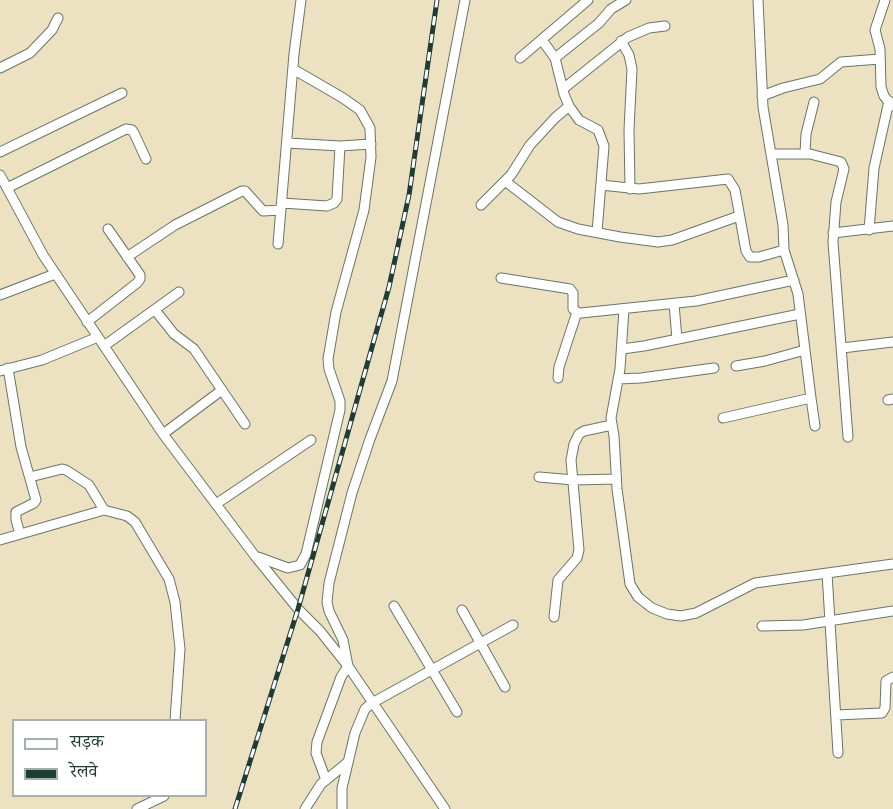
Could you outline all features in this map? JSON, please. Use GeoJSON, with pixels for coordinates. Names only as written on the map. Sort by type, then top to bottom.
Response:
{"type":"FeatureCollection","features":[{"type":"Feature","properties":{"kind":"street"},"geometry":{"type":"LineString","coordinates":[[278,244],[301,0]]}},
{"type":"Feature","properties":{"kind":"street"},"geometry":{"type":"LineString","coordinates":[[326,780],[316,753],[316,742],[341,677],[348,666],[343,640],[329,611],[327,602],[329,583],[352,493],[392,381],[465,0]]}},
{"type":"Feature","properties":{"kind":"street"},"geometry":{"type":"LineString","coordinates":[[520,58],[588,0]]}},
{"type":"Feature","properties":{"kind":"street"},"geometry":{"type":"LineString","coordinates":[[555,58],[599,23],[611,9],[626,0]]}},
{"type":"Feature","properties":{"kind":"street"},"geometry":{"type":"LineString","coordinates":[[758,0],[762,96],[783,225],[784,250],[794,280],[800,314],[815,426]]}},
{"type":"Feature","properties":{"kind":"street"},"geometry":{"type":"LineString","coordinates":[[868,230],[872,176],[891,104],[881,87],[880,49],[875,30],[885,0]]}},
{"type":"Feature","properties":{"kind":"street"},"geometry":{"type":"LineString","coordinates":[[0,68],[30,53],[52,30],[58,18]]}},
{"type":"Feature","properties":{"kind":"street"},"geometry":{"type":"LineString","coordinates":[[563,89],[621,41],[637,32],[665,26]]}},
{"type":"Feature","properties":{"kind":"street"},"geometry":{"type":"LineString","coordinates":[[542,40],[555,58],[570,106],[579,120],[595,127],[604,146],[597,232]]}},
{"type":"Feature","properties":{"kind":"street"},"geometry":{"type":"LineString","coordinates":[[621,41],[629,55],[632,69],[629,130],[630,189]]}},
{"type":"Feature","properties":{"kind":"street"},"geometry":{"type":"LineString","coordinates":[[762,96],[820,79],[841,62],[880,59]]}},
{"type":"Feature","properties":{"kind":"street"},"geometry":{"type":"LineString","coordinates":[[255,556],[288,568],[300,565],[306,554],[340,410],[340,400],[328,360],[336,312],[364,210],[371,144],[370,128],[360,110],[293,69]]}},
{"type":"Feature","properties":{"kind":"street"},"geometry":{"type":"LineString","coordinates":[[0,152],[122,93]]}},
{"type":"Feature","properties":{"kind":"street"},"geometry":{"type":"LineString","coordinates":[[805,154],[806,134],[814,102]]}},
{"type":"Feature","properties":{"kind":"street"},"geometry":{"type":"LineString","coordinates":[[481,204],[505,181],[530,145],[555,118],[570,106]]}},
{"type":"Feature","properties":{"kind":"street"},"geometry":{"type":"LineString","coordinates":[[7,188],[126,129],[135,133],[146,159]]}},
{"type":"Feature","properties":{"kind":"street"},"geometry":{"type":"LineString","coordinates":[[287,143],[340,146],[371,144]]}},
{"type":"Feature","properties":{"kind":"street"},"geometry":{"type":"LineString","coordinates":[[127,257],[176,225],[242,191],[245,191],[263,211],[282,207],[327,206],[334,203],[340,146]]}},
{"type":"Feature","properties":{"kind":"street"},"geometry":{"type":"LineString","coordinates":[[771,154],[805,154],[841,162],[844,169],[836,202],[833,233],[848,437]]}},
{"type":"Feature","properties":{"kind":"street"},"geometry":{"type":"LineString","coordinates":[[0,175],[43,255],[163,434],[255,556],[348,666],[445,809]]}},
{"type":"Feature","properties":{"kind":"street"},"geometry":{"type":"LineString","coordinates":[[601,184],[630,189],[728,179],[735,190],[746,251],[750,257],[784,250]]}},
{"type":"Feature","properties":{"kind":"street"},"geometry":{"type":"LineString","coordinates":[[505,181],[558,222],[578,229],[658,242],[672,240],[740,216]]}},
{"type":"Feature","properties":{"kind":"street"},"geometry":{"type":"LineString","coordinates":[[833,233],[893,226]]}},
{"type":"Feature","properties":{"kind":"street"},"geometry":{"type":"LineString","coordinates":[[87,321],[137,283],[140,275],[108,229]]}},
{"type":"Feature","properties":{"kind":"street"},"geometry":{"type":"LineString","coordinates":[[0,295],[55,274]]}},
{"type":"Feature","properties":{"kind":"street"},"geometry":{"type":"LineString","coordinates":[[501,278],[570,289],[573,293],[572,307],[576,312]]}},
{"type":"Feature","properties":{"kind":"street"},"geometry":{"type":"LineString","coordinates":[[576,312],[696,301],[794,280]]}},
{"type":"Feature","properties":{"kind":"street"},"geometry":{"type":"LineString","coordinates":[[104,346],[179,292]]}},
{"type":"Feature","properties":{"kind":"street"},"geometry":{"type":"LineString","coordinates":[[674,304],[677,339]]}},
{"type":"Feature","properties":{"kind":"street"},"geometry":{"type":"LineString","coordinates":[[624,309],[622,349],[611,418],[616,479],[630,584],[638,597],[652,608],[681,616],[696,613],[755,583],[893,564]]}},
{"type":"Feature","properties":{"kind":"street"},"geometry":{"type":"LineString","coordinates":[[155,310],[174,334],[195,349],[245,424]]}},
{"type":"Feature","properties":{"kind":"street"},"geometry":{"type":"LineString","coordinates":[[558,378],[559,367],[576,312]]}},
{"type":"Feature","properties":{"kind":"street"},"geometry":{"type":"LineString","coordinates":[[622,349],[800,314]]}},
{"type":"Feature","properties":{"kind":"street"},"geometry":{"type":"LineString","coordinates":[[20,534],[16,512],[36,501],[21,447],[4,369],[42,360],[98,337]]}},
{"type":"Feature","properties":{"kind":"street"},"geometry":{"type":"LineString","coordinates":[[842,348],[893,342]]}},
{"type":"Feature","properties":{"kind":"street"},"geometry":{"type":"LineString","coordinates":[[736,366],[805,350]]}},
{"type":"Feature","properties":{"kind":"street"},"geometry":{"type":"LineString","coordinates":[[618,379],[714,368]]}},
{"type":"Feature","properties":{"kind":"street"},"geometry":{"type":"LineString","coordinates":[[163,434],[222,390]]}},
{"type":"Feature","properties":{"kind":"street"},"geometry":{"type":"LineString","coordinates":[[723,418],[811,398]]}},
{"type":"Feature","properties":{"kind":"street"},"geometry":{"type":"LineString","coordinates":[[554,617],[558,580],[577,558],[579,550],[571,460],[579,434],[612,425]]}},
{"type":"Feature","properties":{"kind":"street"},"geometry":{"type":"LineString","coordinates":[[216,504],[311,440]]}},
{"type":"Feature","properties":{"kind":"street"},"geometry":{"type":"LineString","coordinates":[[30,477],[66,470],[89,485],[104,510]]}},
{"type":"Feature","properties":{"kind":"street"},"geometry":{"type":"LineString","coordinates":[[539,477],[574,480],[616,479]]}},
{"type":"Feature","properties":{"kind":"street"},"geometry":{"type":"LineString","coordinates":[[0,540],[104,510],[127,516],[135,522],[169,579],[175,602],[180,649],[174,719]]}},
{"type":"Feature","properties":{"kind":"street"},"geometry":{"type":"LineString","coordinates":[[827,573],[838,753]]}},
{"type":"Feature","properties":{"kind":"street"},"geometry":{"type":"LineString","coordinates":[[394,606],[458,712]]}},
{"type":"Feature","properties":{"kind":"street"},"geometry":{"type":"LineString","coordinates":[[462,610],[505,687]]}},
{"type":"Feature","properties":{"kind":"street"},"geometry":{"type":"LineString","coordinates":[[762,626],[803,625],[893,611]]}},
{"type":"Feature","properties":{"kind":"street"},"geometry":{"type":"LineString","coordinates":[[342,809],[342,788],[356,732],[365,709],[513,625]]}},
{"type":"Feature","properties":{"kind":"street"},"geometry":{"type":"LineString","coordinates":[[836,715],[882,712],[885,708],[886,681],[893,677]]}},
{"type":"Feature","properties":{"kind":"street"},"geometry":{"type":"LineString","coordinates":[[306,809],[321,784],[348,762]]}},
{"type":"Feature","properties":{"kind":"street"},"geometry":{"type":"LineString","coordinates":[[137,809],[160,797]]}},
{"type":"Feature","properties":{"kind":"railway"},"geometry":{"type":"LineString","coordinates":[[235,809],[298,609],[389,287],[409,195],[437,0]]}}]}
